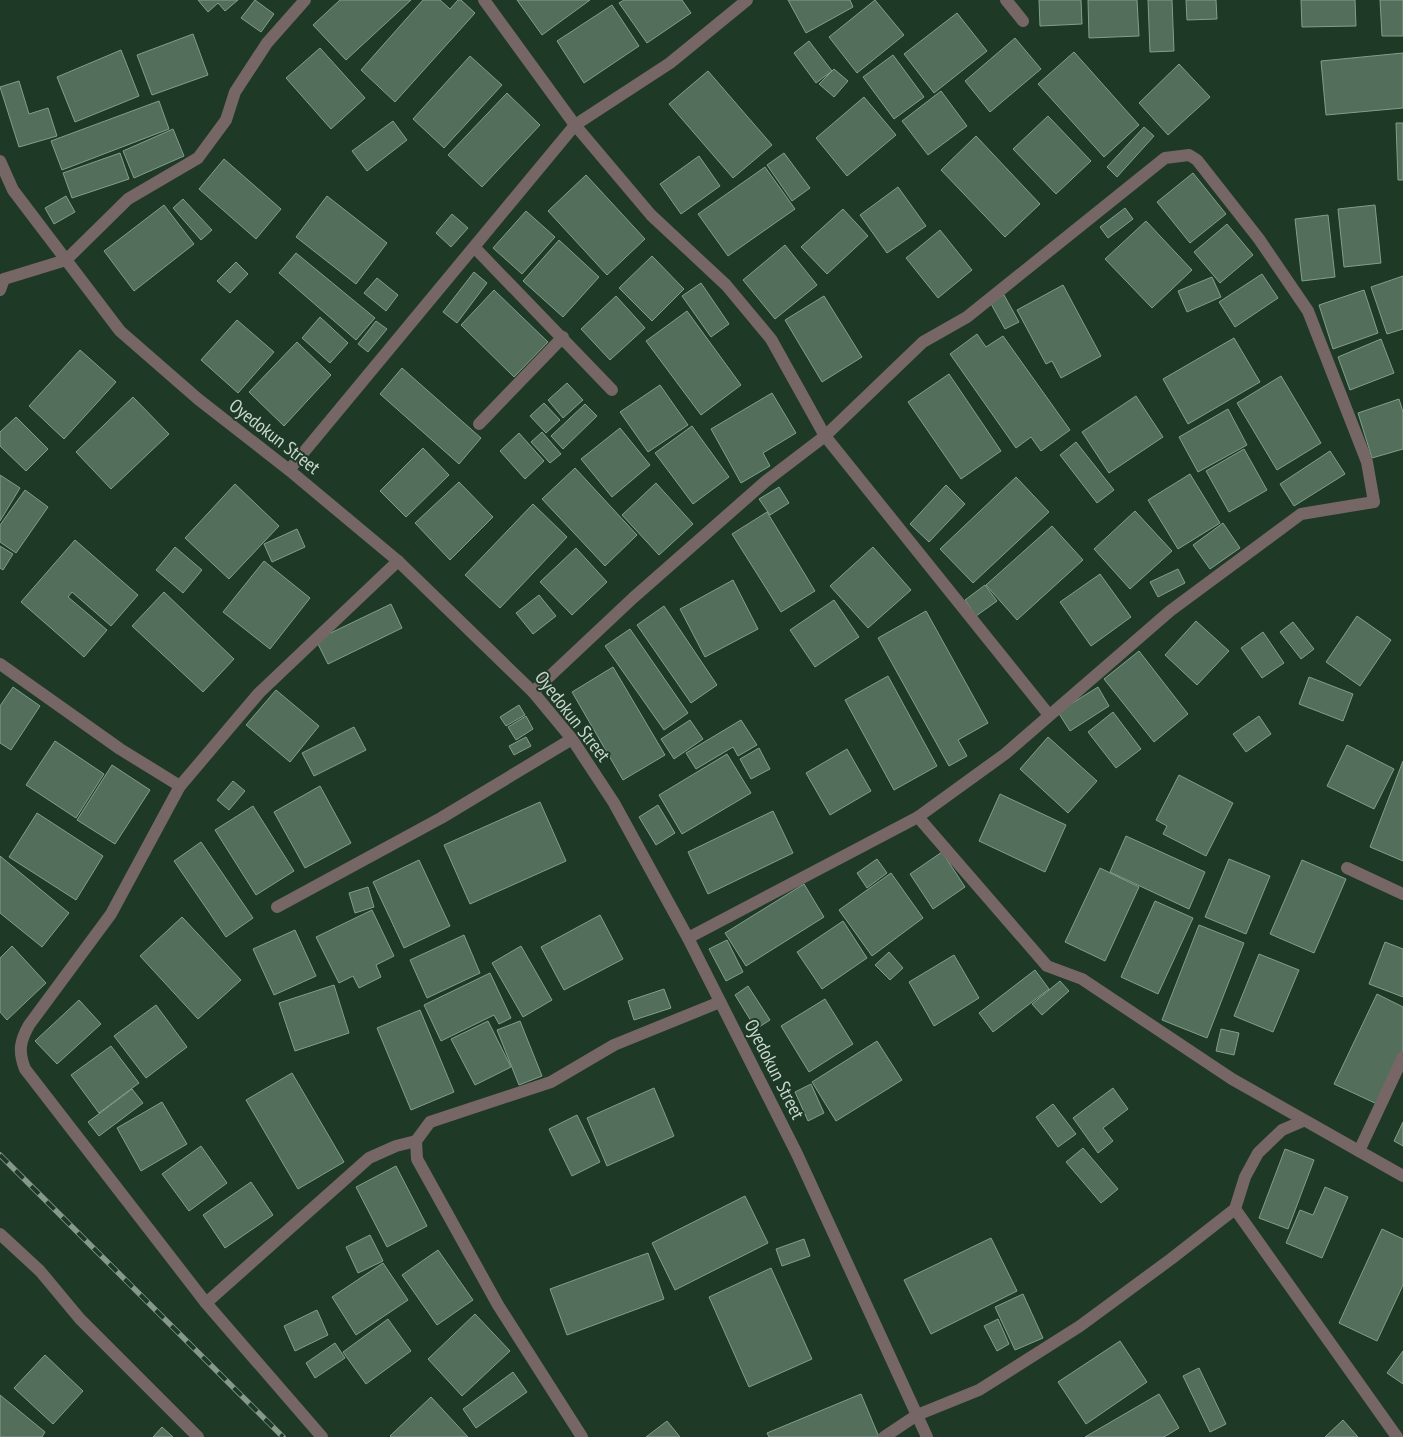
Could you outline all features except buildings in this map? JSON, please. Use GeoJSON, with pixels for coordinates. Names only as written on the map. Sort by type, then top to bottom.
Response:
{"type":"FeatureCollection","features":[{"type":"Feature","properties":{"kind":"street"},"geometry":{"type":"LineString","coordinates":[[0,290],[4,279],[66,260],[128,199],[198,158],[226,120],[235,92],[267,43],[305,0]]}},
{"type":"Feature","properties":{"kind":"street"},"geometry":{"type":"LineString","coordinates":[[484,0],[575,125],[651,216],[726,285],[771,339],[825,436],[1049,716]]}},
{"type":"Feature","properties":{"kind":"street"},"geometry":{"type":"LineString","coordinates":[[289,470],[475,248],[575,125],[670,63],[746,0]]}},
{"type":"Feature","properties":{"kind":"street"},"geometry":{"type":"LineString","coordinates":[[1006,0],[1023,21]]}},
{"type":"Feature","properties":{"kind":"street"},"geometry":{"type":"LineString","coordinates":[[533,692],[633,598],[766,481],[825,436],[923,342],[967,317],[1165,158],[1189,155],[1198,160],[1259,239],[1308,311],[1367,462],[1374,502],[1301,514],[1170,611],[1005,754],[918,817],[688,938]]}},
{"type":"Feature","properties":{"kind":"street","name":"Oyedokun Street"},"geometry":{"type":"LineString","coordinates":[[0,161],[13,190],[120,331],[198,400],[289,470],[398,561],[533,692],[572,738],[614,803],[688,938],[797,1154],[927,1437]]}},
{"type":"Feature","properties":{"kind":"street"},"geometry":{"type":"LineString","coordinates":[[475,248],[563,337],[612,390]]}},
{"type":"Feature","properties":{"kind":"street"},"geometry":{"type":"LineString","coordinates":[[479,424],[563,337]]}},
{"type":"Feature","properties":{"kind":"street"},"geometry":{"type":"LineString","coordinates":[[322,1437],[206,1303],[25,1069],[19,1055],[20,1045],[29,1025],[110,914],[180,786],[259,693],[398,561]]}},
{"type":"Feature","properties":{"kind":"street"},"geometry":{"type":"LineString","coordinates":[[0,664],[104,738],[180,786]]}},
{"type":"Feature","properties":{"kind":"street"},"geometry":{"type":"LineString","coordinates":[[277,907],[441,818],[572,738]]}},
{"type":"Feature","properties":{"kind":"street"},"geometry":{"type":"LineString","coordinates":[[918,817],[1048,966],[1082,979],[1232,1079],[1403,1176]]}},
{"type":"Feature","properties":{"kind":"street"},"geometry":{"type":"LineString","coordinates":[[1347,868],[1403,894]]}},
{"type":"Feature","properties":{"kind":"street"},"geometry":{"type":"LineString","coordinates":[[582,1437],[498,1305],[417,1159],[416,1141],[430,1122],[551,1082],[614,1046],[720,1002]]}},
{"type":"Feature","properties":{"kind":"street"},"geometry":{"type":"LineString","coordinates":[[1359,1151],[1403,1057]]}},
{"type":"Feature","properties":{"kind":"street"},"geometry":{"type":"LineString","coordinates":[[884,1437],[917,1415],[980,1390],[1080,1326],[1235,1209],[1245,1177],[1258,1153],[1282,1130],[1303,1120]]}},
{"type":"Feature","properties":{"kind":"street"},"geometry":{"type":"LineString","coordinates":[[206,1303],[369,1158],[396,1146],[416,1141]]}},
{"type":"Feature","properties":{"kind":"street"},"geometry":{"type":"LineString","coordinates":[[1235,1209],[1397,1437]]}},
{"type":"Feature","properties":{"kind":"street"},"geometry":{"type":"LineString","coordinates":[[0,1234],[40,1271],[80,1319],[198,1437]]}},
{"type":"Feature","properties":{"kind":"railway"},"geometry":{"type":"LineString","coordinates":[[0,1155],[283,1437]]}}]}
